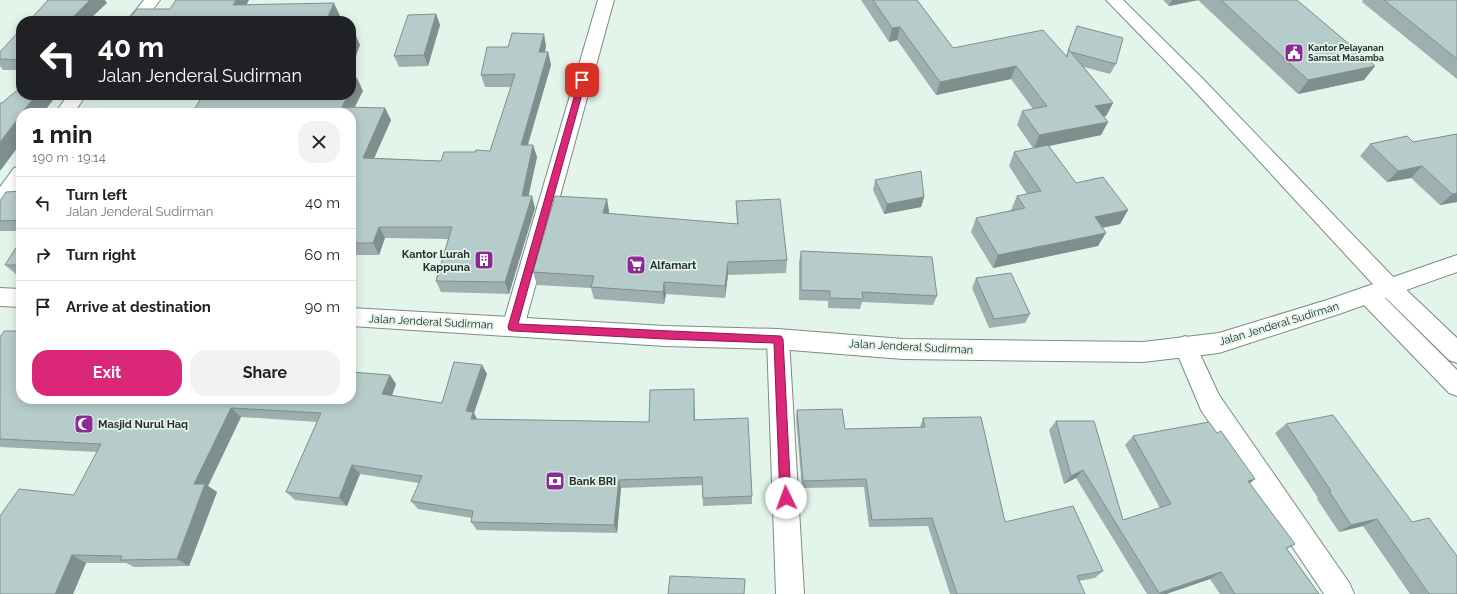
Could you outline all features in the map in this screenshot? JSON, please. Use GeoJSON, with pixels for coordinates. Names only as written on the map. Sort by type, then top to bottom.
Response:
{"type":"FeatureCollection","features":[{"type":"Feature","properties":{"kind":"main road"},"geometry":{"type":"LineString","coordinates":[[139,16],[152,0]]}},
{"type":"Feature","properties":{"kind":"main road"},"geometry":{"type":"LineString","coordinates":[[513,327],[606,0]]}},
{"type":"Feature","properties":{"kind":"main road"},"geometry":{"type":"LineString","coordinates":[[1114,0],[1196,82],[1389,287],[1457,353]]}},
{"type":"Feature","properties":{"kind":"main road"},"geometry":{"type":"LineString","coordinates":[[0,202],[16,180]]}},
{"type":"Feature","properties":{"kind":"main road","name":"Jalan Jenderal Sudirman"},"geometry":{"type":"LineString","coordinates":[[356,317],[665,336],[778,339],[903,349],[1143,352],[1219,343],[1331,308],[1457,263]]}},
{"type":"Feature","properties":{"kind":"main road"},"geometry":{"type":"LineString","coordinates":[[1368,295],[1457,386]]}},
{"type":"Feature","properties":{"kind":"main road"},"geometry":{"type":"LineString","coordinates":[[0,297],[16,298]]}},
{"type":"Feature","properties":{"kind":"main road"},"geometry":{"type":"LineString","coordinates":[[778,339],[790,594]]}},
{"type":"Feature","properties":{"kind":"main road"},"geometry":{"type":"LineString","coordinates":[[1185,346],[1210,402],[1340,594]]}},
{"type":"Feature","properties":{"kind":"building"},"geometry":{"type":"Polygon","coordinates":[[[48,0],[90,0],[74,16],[34,16],[48,0]]]}},
{"type":"Feature","properties":{"kind":"building"},"geometry":{"type":"Polygon","coordinates":[[[176,0],[236,0],[233,5],[334,3],[328,16],[132,16],[137,9],[170,9],[176,0]]]}},
{"type":"Feature","properties":{"kind":"building"},"geometry":{"type":"Polygon","coordinates":[[[873,0],[917,0],[953,48],[1043,30],[1067,57],[1069,50],[1113,103],[1095,106],[1108,122],[1039,135],[1022,111],[1047,106],[1016,66],[940,82],[900,27],[892,28],[873,0]]]}},
{"type":"Feature","properties":{"kind":"building"},"geometry":{"type":"Polygon","coordinates":[[[1221,0],[1297,0],[1375,66],[1308,80],[1221,0]]]}},
{"type":"Feature","properties":{"kind":"building"},"geometry":{"type":"Polygon","coordinates":[[[1384,0],[1457,0],[1457,59],[1384,0]]]}},
{"type":"Feature","properties":{"kind":"building"},"geometry":{"type":"Polygon","coordinates":[[[436,14],[424,55],[394,56],[408,15],[436,14]]]}},
{"type":"Feature","properties":{"kind":"building"},"geometry":{"type":"Polygon","coordinates":[[[1077,26],[1123,38],[1116,64],[1071,52],[1069,50],[1068,51],[1077,26]]]}},
{"type":"Feature","properties":{"kind":"building"},"geometry":{"type":"Polygon","coordinates":[[[512,33],[544,34],[539,52],[548,52],[521,145],[533,145],[522,196],[532,196],[505,282],[436,281],[452,227],[379,227],[373,243],[356,243],[356,108],[195,108],[200,100],[346,100],[342,107],[385,108],[363,158],[441,161],[444,152],[475,152],[476,150],[490,151],[515,74],[481,75],[487,47],[508,47],[512,33]]]}},
{"type":"Feature","properties":{"kind":"building"},"geometry":{"type":"Polygon","coordinates":[[[16,34],[16,60],[0,59],[0,52],[16,34]]]}},
{"type":"Feature","properties":{"kind":"building"},"geometry":{"type":"Polygon","coordinates":[[[16,91],[16,100],[32,100],[26,108],[16,108],[16,121],[0,142],[0,103],[16,91]]]}},
{"type":"Feature","properties":{"kind":"building"},"geometry":{"type":"Polygon","coordinates":[[[1457,134],[1457,193],[1452,194],[1422,166],[1398,171],[1370,144],[1407,136],[1413,142],[1457,134]]]}},
{"type":"Feature","properties":{"kind":"building"},"geometry":{"type":"Polygon","coordinates":[[[1048,145],[1076,183],[1103,177],[1128,210],[1095,217],[1106,233],[998,255],[976,218],[1025,208],[1017,196],[1041,191],[1014,152],[1048,145]]]}},
{"type":"Feature","properties":{"kind":"building"},"geometry":{"type":"Polygon","coordinates":[[[921,171],[924,197],[887,204],[875,180],[921,171]]]}},
{"type":"Feature","properties":{"kind":"building"},"geometry":{"type":"Polygon","coordinates":[[[16,191],[16,220],[0,221],[0,201],[6,192],[16,191]]]}},
{"type":"Feature","properties":{"kind":"building"},"geometry":{"type":"Polygon","coordinates":[[[555,196],[607,199],[603,213],[738,224],[736,201],[780,199],[787,260],[728,262],[725,286],[664,282],[663,292],[591,287],[594,276],[533,272],[555,196]]]}},
{"type":"Feature","properties":{"kind":"building"},"geometry":{"type":"Polygon","coordinates":[[[16,248],[16,265],[5,265],[16,248]]]}},
{"type":"Feature","properties":{"kind":"building"},"geometry":{"type":"Polygon","coordinates":[[[801,251],[932,257],[937,296],[862,292],[863,299],[830,298],[830,291],[801,290],[801,251]]]}},
{"type":"Feature","properties":{"kind":"building"},"geometry":{"type":"Polygon","coordinates":[[[1011,273],[1030,314],[994,319],[976,278],[1011,273]]]}},
{"type":"Feature","properties":{"kind":"building"},"geometry":{"type":"Polygon","coordinates":[[[4,331],[16,331],[16,404],[356,404],[356,372],[390,375],[382,394],[442,403],[454,362],[482,365],[466,411],[473,412],[471,419],[649,422],[650,390],[694,389],[694,420],[748,418],[752,496],[703,498],[702,477],[619,480],[614,525],[471,522],[473,511],[411,501],[422,476],[352,465],[339,498],[286,492],[321,413],[231,408],[194,484],[205,484],[177,559],[120,560],[122,556],[72,555],[55,594],[0,594],[0,516],[19,489],[74,495],[101,444],[0,439],[0,337],[4,331]]]}},
{"type":"Feature","properties":{"kind":"building"},"geometry":{"type":"Polygon","coordinates":[[[842,409],[845,429],[925,427],[923,418],[981,417],[1005,522],[1073,506],[1103,571],[1077,576],[1085,594],[957,594],[932,518],[872,520],[866,479],[803,481],[797,410],[842,409]]]}},
{"type":"Feature","properties":{"kind":"building"},"geometry":{"type":"Polygon","coordinates":[[[1333,415],[1412,522],[1429,518],[1457,556],[1457,594],[1429,594],[1377,519],[1351,525],[1329,491],[1331,491],[1286,424],[1333,415]]]}},
{"type":"Feature","properties":{"kind":"building"},"geometry":{"type":"Polygon","coordinates":[[[1056,421],[1094,421],[1123,520],[1171,504],[1133,436],[1209,422],[1217,433],[1221,431],[1255,479],[1248,481],[1295,544],[1286,548],[1319,594],[1235,594],[1221,572],[1159,593],[1083,470],[1071,476],[1056,421]]]}},
{"type":"Feature","properties":{"kind":"building"},"geometry":{"type":"Polygon","coordinates":[[[670,576],[745,579],[744,594],[668,594],[670,576]]]}},
{"type":"Feature","properties":{"kind":"place","name":"Kantor Pelayanan Samsat Masamba"},"geometry":{"type":"Point","coordinates":[1294,53]}},
{"type":"Feature","properties":{"kind":"place","name":"Kantor Lurah Kappuna"},"geometry":{"type":"Point","coordinates":[484,260]}},
{"type":"Feature","properties":{"kind":"place","name":"Alfamart"},"geometry":{"type":"Point","coordinates":[636,265]}},
{"type":"Feature","properties":{"kind":"place","name":"Masjid Nurul Haq"},"geometry":{"type":"Point","coordinates":[84,424]}},
{"type":"Feature","properties":{"kind":"place","name":"Bank BRI"},"geometry":{"type":"Point","coordinates":[555,481]}},
{"type":"Feature","properties":{"kind":"route"},"geometry":{"type":"LineString","coordinates":[[582,80],[513,327],[665,336],[778,339],[786,498]]}}]}
